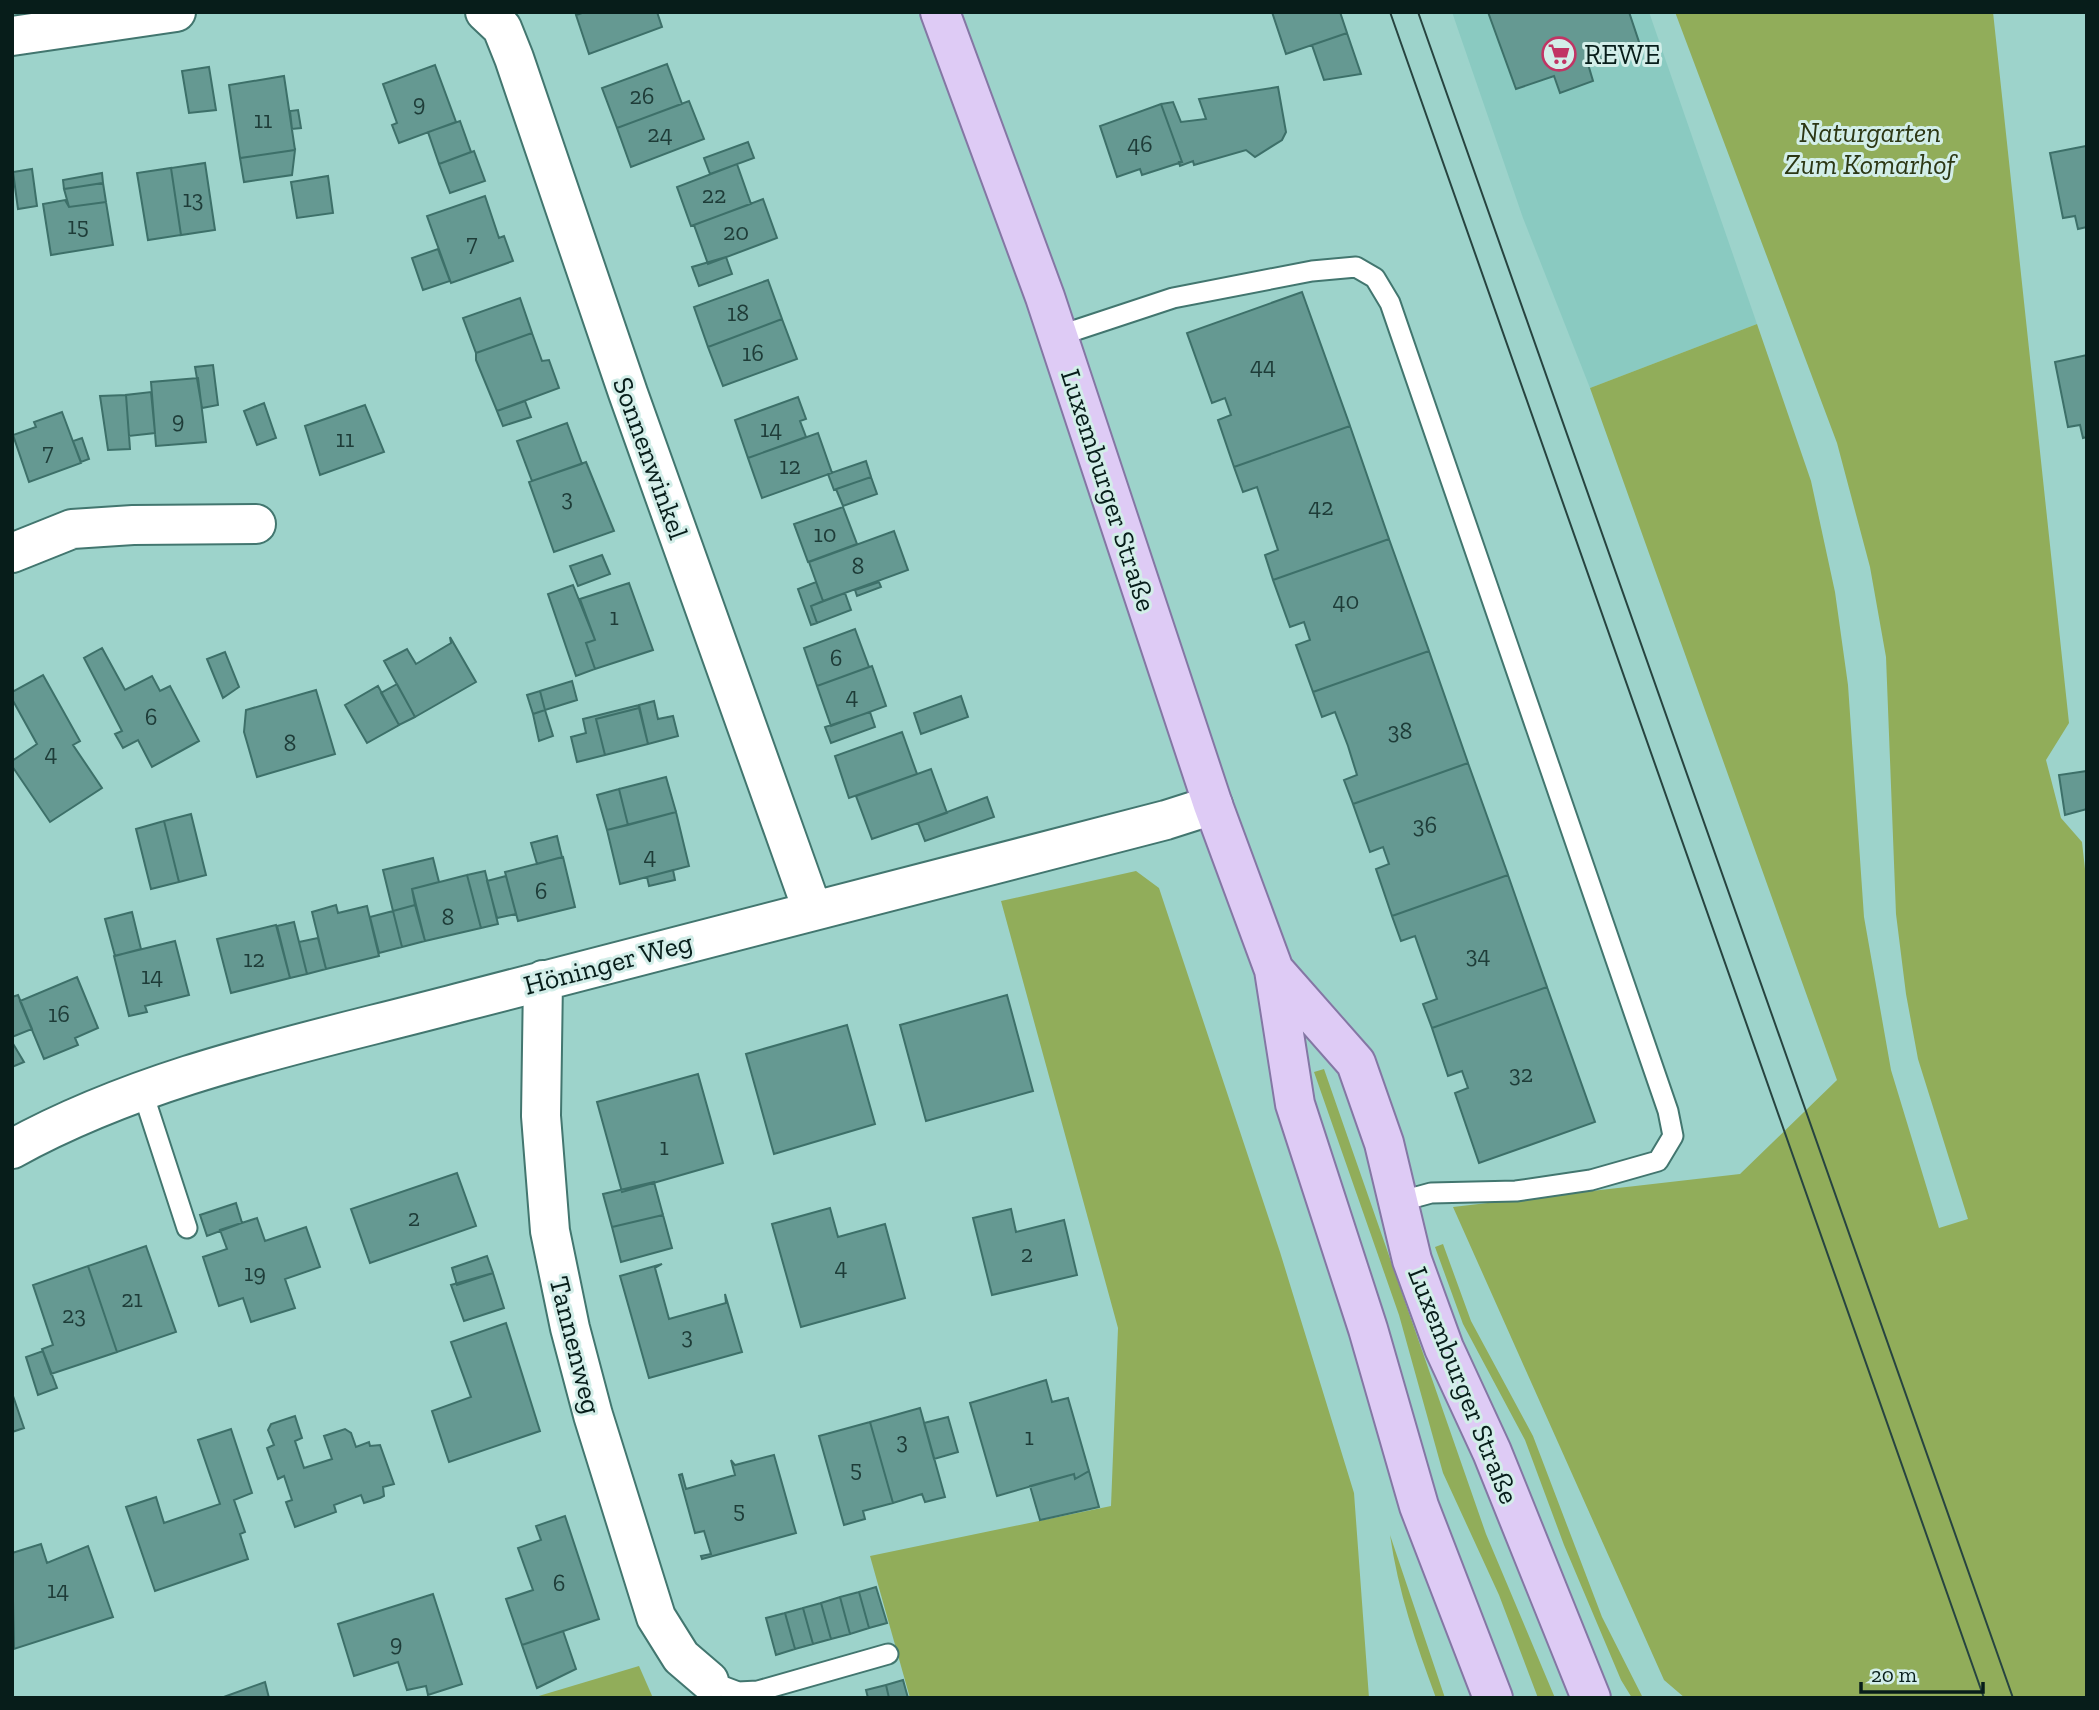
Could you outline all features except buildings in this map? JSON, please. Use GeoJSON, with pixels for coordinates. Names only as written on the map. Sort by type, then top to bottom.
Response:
{"type":"FeatureCollection","features":[{"type":"Feature","properties":{"kind":"main road","name":"Luxemburger Straße"},"geometry":{"type":"LineString","coordinates":[[940,12],[1058,336],[1213,805],[1274,970],[1295,1104],[1368,1329],[1419,1506],[1493,1698]]}},
{"type":"Feature","properties":{"kind":"main road","name":"Luxemburger Straße"},"geometry":{"type":"LineString","coordinates":[[1274,970],[1356,1063],[1384,1143],[1412,1260],[1444,1348],[1492,1452],[1591,1698]]}},
{"type":"Feature","properties":{"kind":"street"},"geometry":{"type":"LineString","coordinates":[[12,36],[176,12]]}},
{"type":"Feature","properties":{"kind":"street","name":"Sonnenwinkel"},"geometry":{"type":"LineString","coordinates":[[485,12],[502,28],[514,58],[628,393],[812,909]]}},
{"type":"Feature","properties":{"kind":"street"},"geometry":{"type":"LineString","coordinates":[[12,553],[72,529],[133,525],[256,524]]}},
{"type":"Feature","properties":{"kind":"street","name":"Höninger Weg"},"geometry":{"type":"LineString","coordinates":[[12,1149],[58,1123],[164,1081],[812,909],[1166,820],[1213,805]]}},
{"type":"Feature","properties":{"kind":"street","name":"Tannenweg"},"geometry":{"type":"LineString","coordinates":[[543,980],[541,1116],[549,1218],[570,1328],[593,1415],[656,1618],[681,1657],[709,1681]]}},
{"type":"Feature","properties":{"kind":"lane"},"geometry":{"type":"LineString","coordinates":[[1058,336],[1161,301],[1312,271],[1356,267],[1375,278],[1390,303],[1668,1111],[1673,1136],[1658,1161],[1591,1180],[1516,1191],[1431,1193],[1398,1202]]}},
{"type":"Feature","properties":{"kind":"lane"},"geometry":{"type":"LineString","coordinates":[[142,1090],[187,1228]]}},
{"type":"Feature","properties":{"kind":"lane"},"geometry":{"type":"LineString","coordinates":[[709,1681],[738,1692],[758,1691],[888,1654]]}},
{"type":"Feature","properties":{"kind":"shaded area"},"geometry":{"type":"Polygon","coordinates":[[[1452,12],[1649,12],[1757,324],[1590,388],[1523,218],[1452,12]]]}},
{"type":"Feature","properties":{"kind":"green space","name":"Naturgarten Zum Komarhof"},"geometry":{"type":"Polygon","coordinates":[[[1675,12],[1993,12],[2069,723],[2046,760],[2061,818],[2082,842],[2087,887],[2087,1698],[1685,1698],[1664,1680],[1453,1207],[1740,1174],[1837,1080],[1590,388],[1757,324],[1811,481],[1835,592],[1848,685],[1864,917],[1891,1070],[1939,1228],[1968,1219],[1918,1059],[1906,994],[1896,914],[1886,657],[1870,567],[1837,443],[1675,12]]]}},
{"type":"Feature","properties":{"kind":"green space"},"geometry":{"type":"Polygon","coordinates":[[[1136,871],[1159,888],[1280,1252],[1354,1493],[1369,1698],[910,1698],[870,1556],[1111,1506],[1118,1328],[1001,901],[1136,871]]]}},
{"type":"Feature","properties":{"kind":"green space"},"geometry":{"type":"Polygon","coordinates":[[[1324,1069],[1486,1534],[1555,1698],[1538,1698],[1499,1595],[1443,1473],[1399,1315],[1314,1072],[1324,1069]]]}},
{"type":"Feature","properties":{"kind":"green space"},"geometry":{"type":"Polygon","coordinates":[[[1443,1244],[1471,1321],[1533,1436],[1602,1617],[1643,1698],[1632,1698],[1621,1680],[1564,1545],[1525,1440],[1463,1324],[1435,1247],[1443,1244]]]}},
{"type":"Feature","properties":{"kind":"green space"},"geometry":{"type":"Polygon","coordinates":[[[1390,1535],[1445,1698],[1436,1698],[1408,1617],[1390,1535]]]}},
{"type":"Feature","properties":{"kind":"green space"},"geometry":{"type":"Polygon","coordinates":[[[639,1666],[653,1698],[532,1698],[639,1666]]]}},
{"type":"Feature","properties":{"kind":"tram line"},"geometry":{"type":"LineString","coordinates":[[1390,12],[1984,1698]]}},
{"type":"Feature","properties":{"kind":"tram line"},"geometry":{"type":"LineString","coordinates":[[1418,12],[2013,1698]]}},
{"type":"Feature","properties":{"kind":"place","name":"REWE"},"geometry":{"type":"Point","coordinates":[1559,54]}}]}
